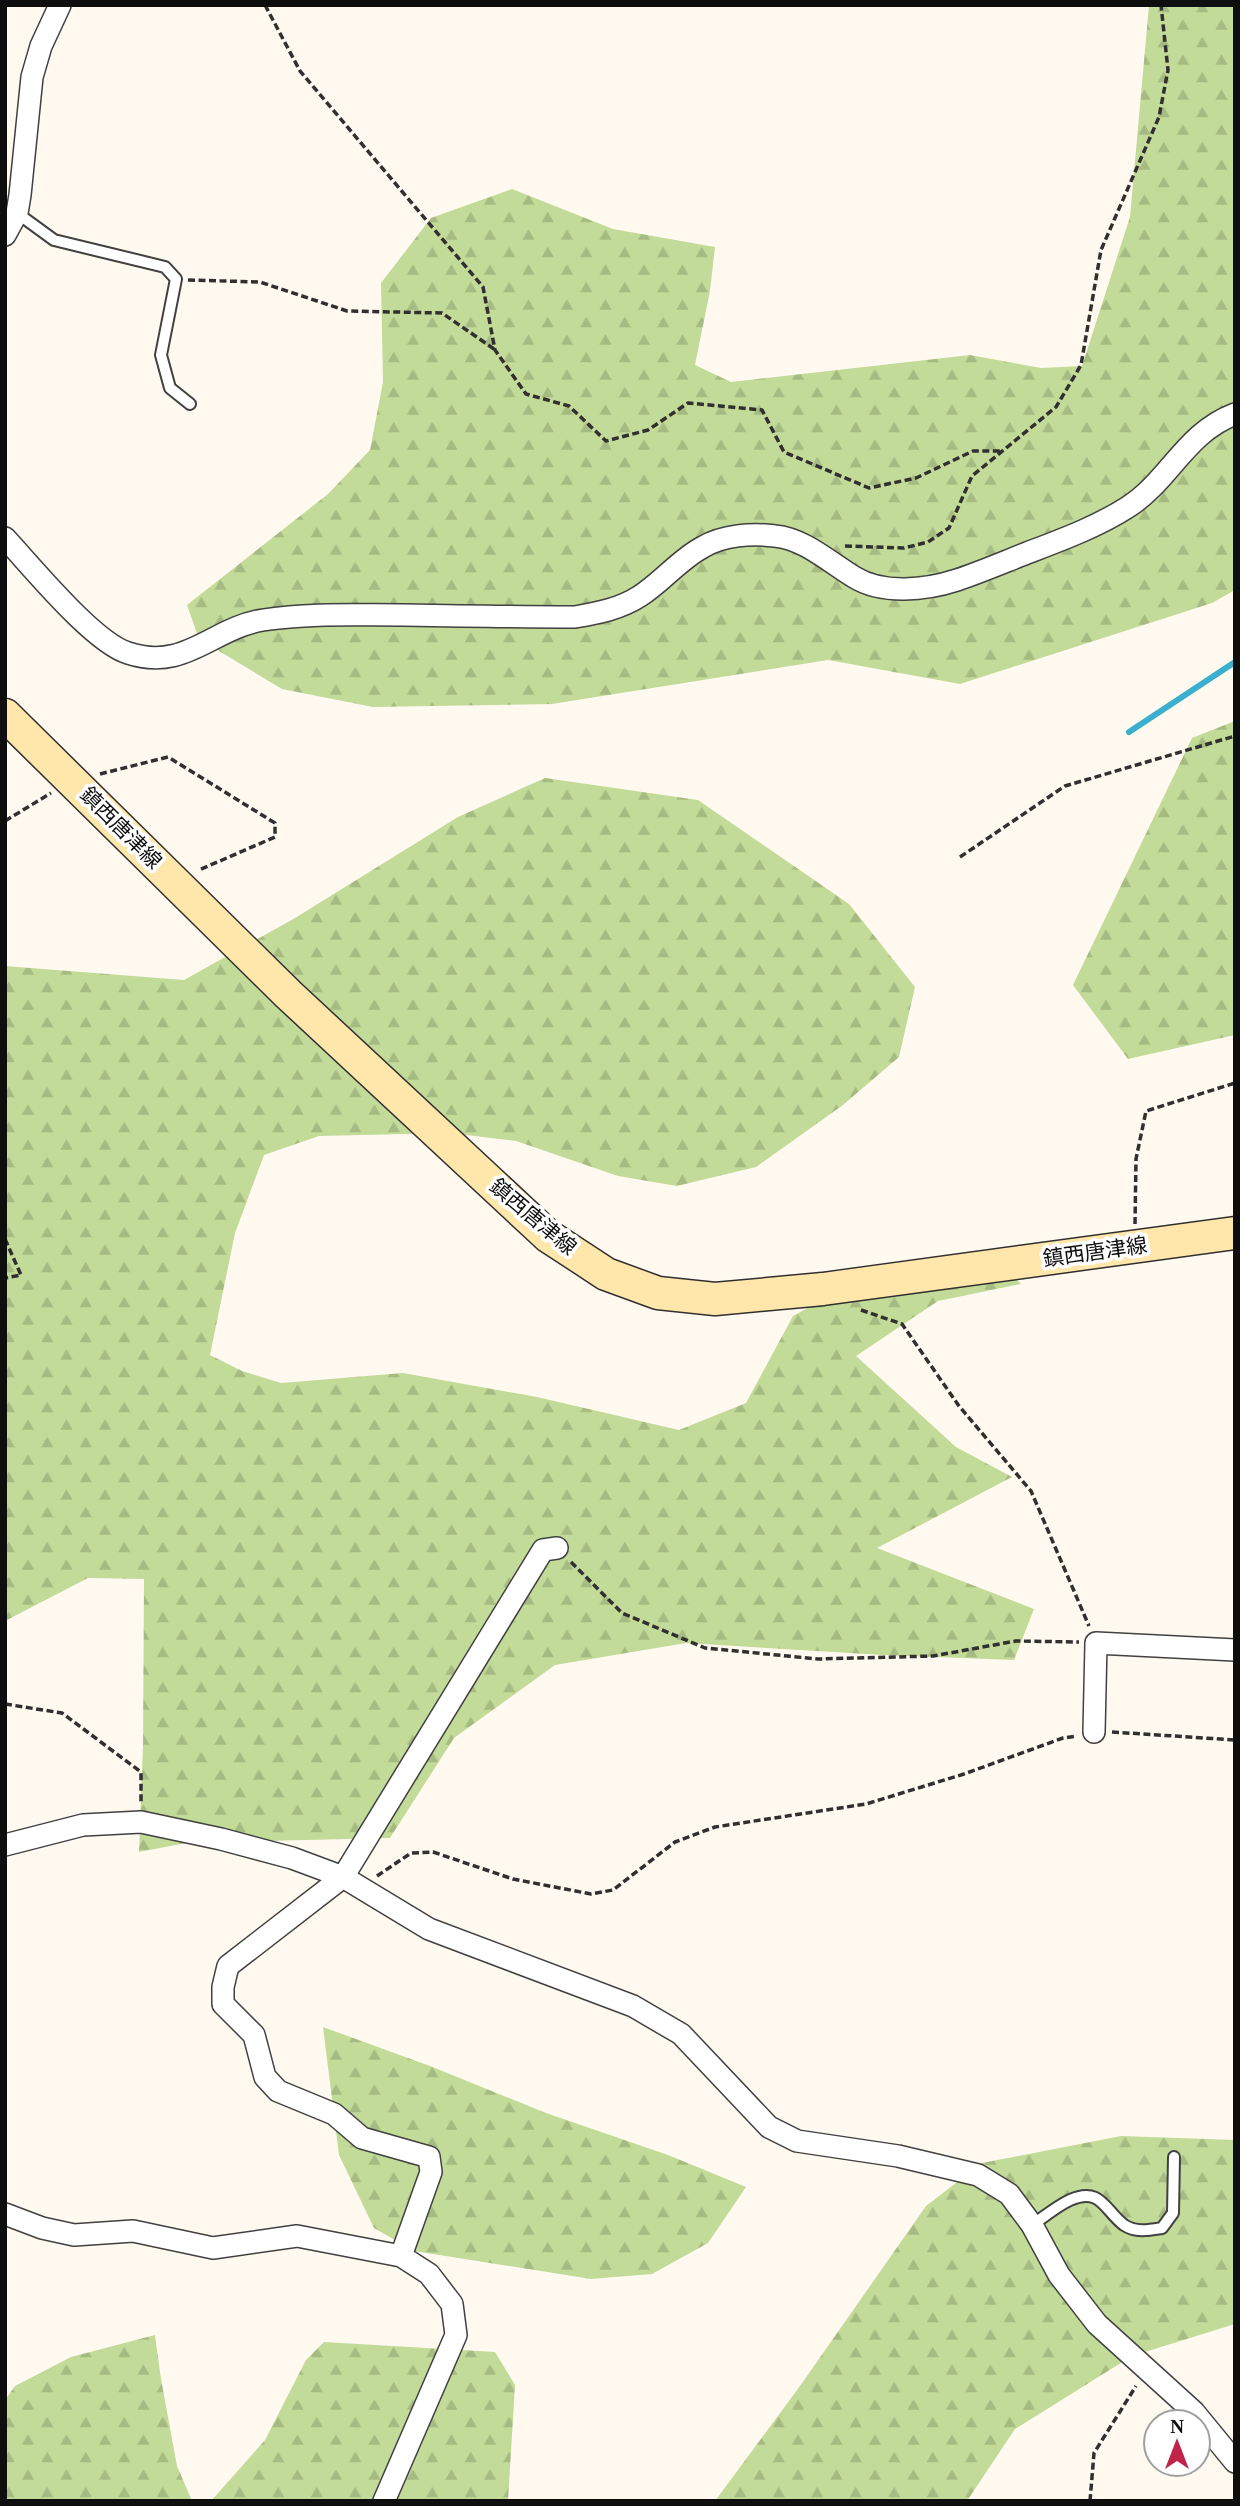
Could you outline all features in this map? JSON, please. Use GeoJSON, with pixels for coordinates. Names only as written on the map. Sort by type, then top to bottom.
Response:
{"type":"FeatureCollection","features":[{"type":"Feature","properties":{"kind":"main road","name":"鎮西唐津線"},"geometry":{"type":"LineString","coordinates":[[5,715],[288,995],[548,1236],[606,1274],[658,1293],[715,1298],[823,1289],[1235,1233]]}},
{"type":"Feature","properties":{"kind":"street"},"geometry":{"type":"LineString","coordinates":[[5,235],[16,213],[32,77],[41,46],[60,5]]}},
{"type":"Feature","properties":{"kind":"street"},"geometry":{"type":"LineString","coordinates":[[5,538],[101,639],[126,653],[153,659],[178,657],[259,620],[310,614],[575,617],[610,611],[639,597],[702,547],[735,536],[786,538],[804,544],[857,580],[889,589],[914,589],[956,580],[1077,533],[1129,506],[1157,482],[1194,439],[1217,421],[1235,414]]}},
{"type":"Feature","properties":{"kind":"street"},"geometry":{"type":"LineString","coordinates":[[401,2256],[431,2172],[429,2157],[362,2138],[334,2114],[278,2091],[265,2077],[254,2035],[223,2004],[223,1987],[228,1966],[352,1882],[543,1549],[557,1548]]}},
{"type":"Feature","properties":{"kind":"street"},"geometry":{"type":"LineString","coordinates":[[1094,1732],[1096,1643],[1235,1650]]}},
{"type":"Feature","properties":{"kind":"street"},"geometry":{"type":"LineString","coordinates":[[5,1845],[83,1825],[141,1822],[292,1858],[352,1882],[429,1929],[633,2006],[681,2034],[768,2127],[797,2141],[898,2156],[978,2175],[1009,2194],[1032,2225],[1059,2276],[1097,2324],[1194,2412],[1235,2462]]}},
{"type":"Feature","properties":{"kind":"street"},"geometry":{"type":"LineString","coordinates":[[5,2214],[43,2228],[74,2235],[134,2231],[213,2248],[297,2236],[401,2256],[429,2274],[452,2304],[456,2335],[384,2501]]}},
{"type":"Feature","properties":{"kind":"lane"},"geometry":{"type":"LineString","coordinates":[[16,213],[54,240],[165,267],[176,279],[161,355],[170,388],[190,404]]}},
{"type":"Feature","properties":{"kind":"lane"},"geometry":{"type":"LineString","coordinates":[[1032,2225],[1069,2200],[1087,2196],[1103,2201],[1125,2226],[1141,2231],[1162,2228],[1173,2213],[1174,2157]]}},
{"type":"Feature","properties":{"kind":"path"},"geometry":{"type":"LineString","coordinates":[[265,5],[300,71],[484,287],[495,350]]}},
{"type":"Feature","properties":{"kind":"path"},"geometry":{"type":"LineString","coordinates":[[842,546],[904,548],[928,542],[949,528],[972,475],[1056,407],[1081,365],[1101,250],[1159,117],[1168,70],[1161,5]]}},
{"type":"Feature","properties":{"kind":"path"},"geometry":{"type":"LineString","coordinates":[[176,279],[260,282],[347,311],[442,313],[495,350],[526,394],[569,406],[606,441],[648,430],[688,403],[762,410],[784,452],[869,488],[916,478],[973,451],[1000,450]]}},
{"type":"Feature","properties":{"kind":"path"},"geometry":{"type":"LineString","coordinates":[[960,857],[1065,786],[1235,736]]}},
{"type":"Feature","properties":{"kind":"path"},"geometry":{"type":"LineString","coordinates":[[5,821],[73,780],[169,757],[275,823],[275,837],[174,881]]}},
{"type":"Feature","properties":{"kind":"path"},"geometry":{"type":"LineString","coordinates":[[1134,1247],[1136,1159],[1146,1111],[1235,1083]]}},
{"type":"Feature","properties":{"kind":"path"},"geometry":{"type":"LineString","coordinates":[[5,1239],[21,1275],[5,1278]]}},
{"type":"Feature","properties":{"kind":"path"},"geometry":{"type":"LineString","coordinates":[[557,1548],[622,1613],[705,1648],[818,1659],[933,1657],[1016,1641],[1096,1643],[1031,1491],[959,1406],[902,1324],[856,1309]]}},
{"type":"Feature","properties":{"kind":"path"},"geometry":{"type":"LineString","coordinates":[[5,1704],[62,1713],[141,1772],[141,1822]]}},
{"type":"Feature","properties":{"kind":"path"},"geometry":{"type":"LineString","coordinates":[[352,1882],[411,1853],[433,1852],[513,1879],[591,1894],[613,1890],[675,1842],[715,1827],[866,1804],[964,1774],[1063,1738],[1094,1732],[1133,1732],[1235,1740]]}},
{"type":"Feature","properties":{"kind":"path"},"geometry":{"type":"LineString","coordinates":[[1090,2501],[1094,2453],[1146,2371]]}},
{"type":"Feature","properties":{"kind":"green space"},"geometry":{"type":"Polygon","coordinates":[[[1149,5],[1235,5],[1235,590],[1212,603],[960,684],[828,660],[552,704],[373,707],[282,689],[199,639],[187,605],[328,494],[370,450],[383,382],[381,283],[431,218],[512,189],[613,229],[715,247],[710,291],[695,365],[731,382],[970,355],[1041,368],[1082,366],[1130,217],[1149,5]]]}},
{"type":"Feature","properties":{"kind":"green space"},"geometry":{"type":"Polygon","coordinates":[[[1235,721],[1235,1035],[1128,1059],[1073,985],[1192,738],[1235,721]]]}},
{"type":"Feature","properties":{"kind":"green space"},"geometry":{"type":"Polygon","coordinates":[[[545,778],[698,800],[849,904],[915,987],[899,1057],[843,1105],[756,1167],[677,1186],[618,1176],[516,1141],[449,1133],[319,1136],[264,1155],[235,1233],[210,1355],[242,1371],[281,1383],[403,1373],[537,1397],[679,1430],[746,1403],[793,1316],[826,1298],[1012,1275],[1021,1284],[938,1301],[856,1356],[956,1447],[1012,1477],[877,1548],[1034,1609],[1014,1660],[686,1643],[555,1665],[454,1738],[390,1838],[186,1843],[139,1852],[144,1579],[88,1578],[5,1621],[5,966],[184,980],[295,918],[458,817],[545,778]]]}},
{"type":"Feature","properties":{"kind":"green space"},"geometry":{"type":"Polygon","coordinates":[[[323,2027],[430,2066],[546,2113],[668,2155],[746,2187],[708,2243],[652,2274],[591,2279],[414,2251],[374,2228],[339,2155],[323,2027]]]}},
{"type":"Feature","properties":{"kind":"green space"},"geometry":{"type":"Polygon","coordinates":[[[1121,2136],[1235,2140],[1235,2324],[1132,2356],[1015,2429],[967,2501],[715,2501],[800,2386],[926,2206],[982,2163],[1121,2136]]]}},
{"type":"Feature","properties":{"kind":"green space"},"geometry":{"type":"Polygon","coordinates":[[[155,2335],[177,2466],[192,2501],[5,2501],[5,2400],[15,2386],[71,2357],[155,2335]]]}},
{"type":"Feature","properties":{"kind":"green space"},"geometry":{"type":"Polygon","coordinates":[[[324,2342],[495,2352],[515,2385],[508,2501],[211,2501],[265,2440],[306,2360],[324,2342]]]}},
{"type":"Feature","properties":{"kind":"waterway"},"geometry":{"type":"LineString","coordinates":[[1129,732],[1235,662]]}}]}
